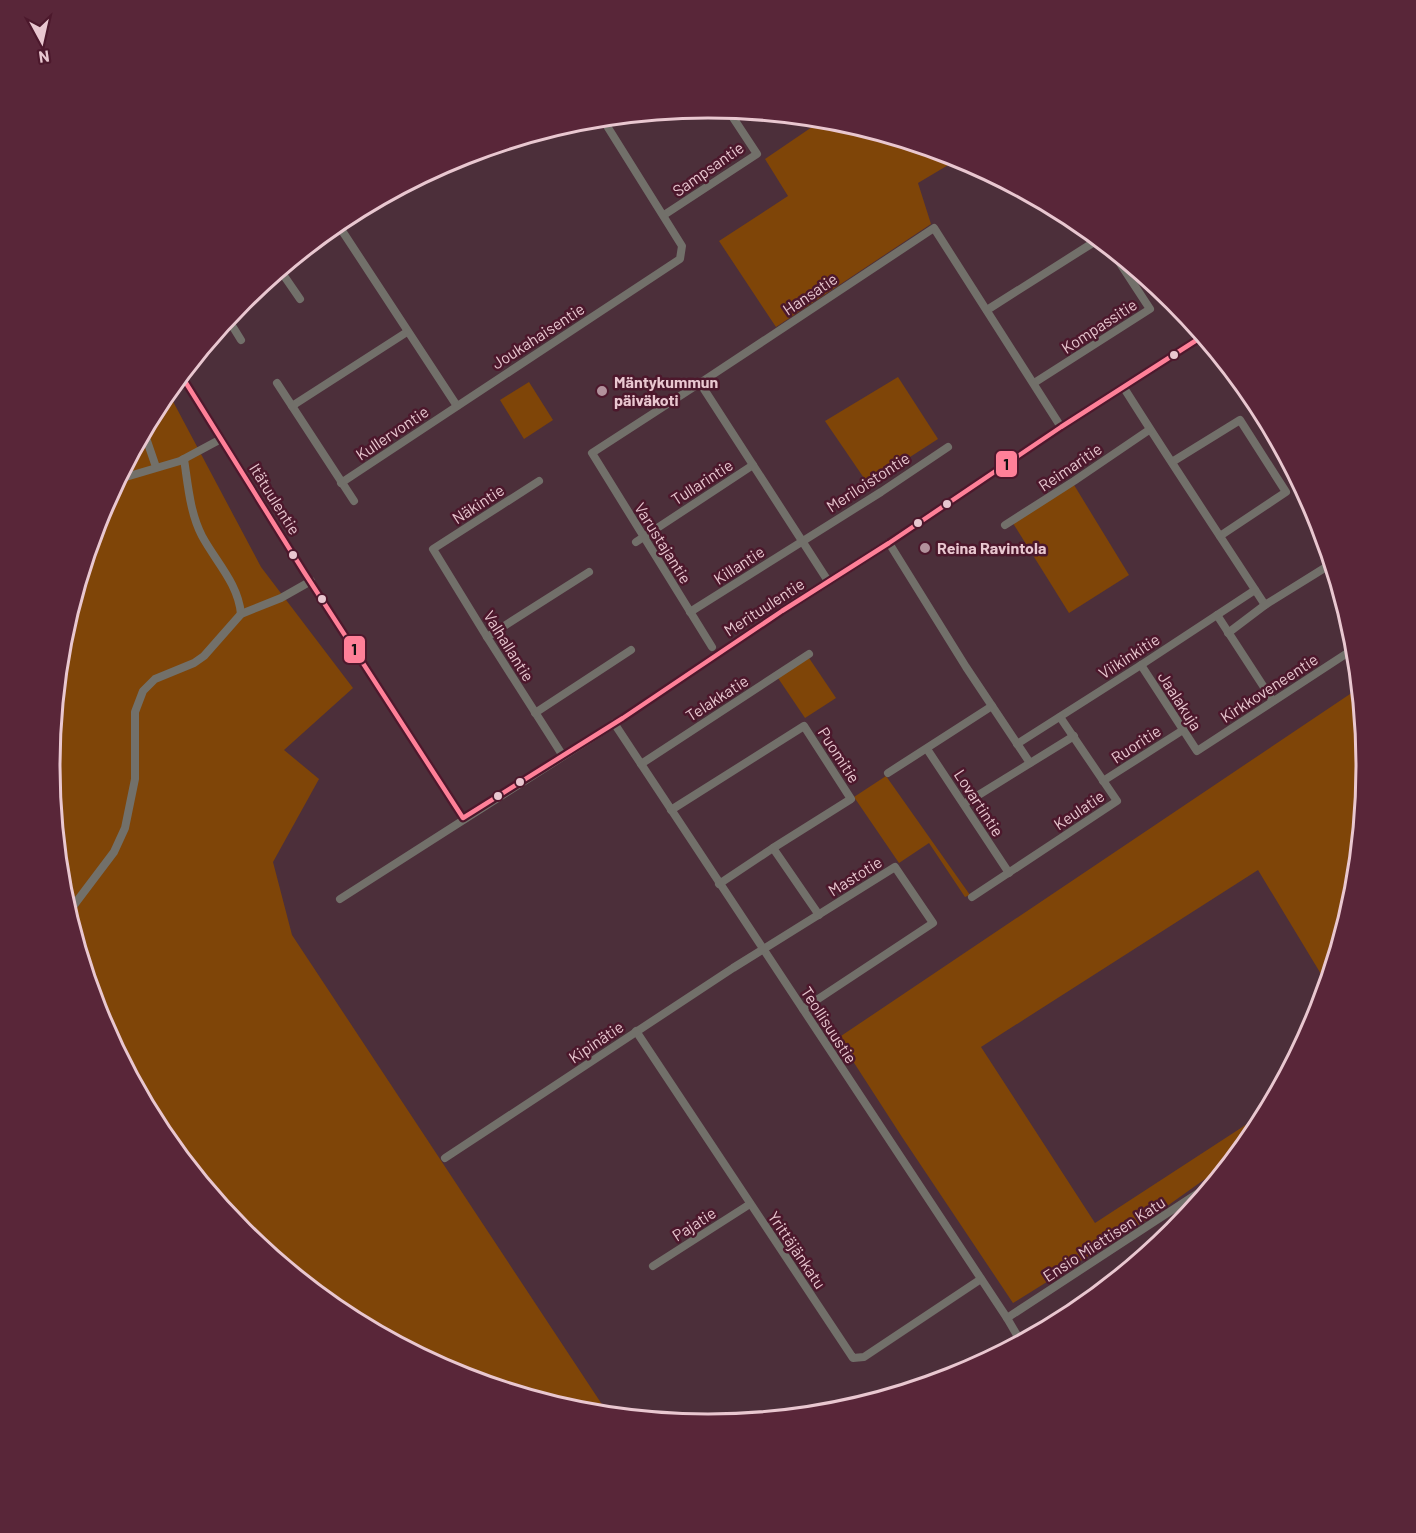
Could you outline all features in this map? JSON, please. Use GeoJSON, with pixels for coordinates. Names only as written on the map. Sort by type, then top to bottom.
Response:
{"type":"FeatureCollection","features":[{"type":"Feature","properties":{"kind":"street","name":"Sampsantie"},"geometry":{"type":"LineString","coordinates":[[663,215],[756,154],[734,119]]}},
{"type":"Feature","properties":{"kind":"street","name":"Joukahaisentie"},"geometry":{"type":"LineString","coordinates":[[457,406],[680,259],[682,246],[607,127]]}},
{"type":"Feature","properties":{"kind":"street","name":"Hansatie"},"geometry":{"type":"LineString","coordinates":[[700,383],[934,228],[1061,427]]}},
{"type":"Feature","properties":{"kind":"street"},"geometry":{"type":"LineString","coordinates":[[343,232],[457,406]]}},
{"type":"Feature","properties":{"kind":"street"},"geometry":{"type":"LineString","coordinates":[[987,310],[1091,244]]}},
{"type":"Feature","properties":{"kind":"street","name":"Kompassitie"},"geometry":{"type":"LineString","coordinates":[[1034,383],[1150,309],[1126,272]]}},
{"type":"Feature","properties":{"kind":"street"},"geometry":{"type":"LineString","coordinates":[[284,276],[300,299]]}},
{"type":"Feature","properties":{"kind":"street"},"geometry":{"type":"LineString","coordinates":[[233,327],[241,340]]}},
{"type":"Feature","properties":{"kind":"street"},"geometry":{"type":"LineString","coordinates":[[292,406],[407,332]]}},
{"type":"Feature","properties":{"kind":"street","name":"Merituulentie"},"geometry":{"type":"LineString","coordinates":[[340,898],[614,723],[1061,427],[1196,340]]}},
{"type":"Feature","properties":{"kind":"street","name":"Itätuulentie"},"geometry":{"type":"LineString","coordinates":[[186,383],[463,818]]}},
{"type":"Feature","properties":{"kind":"street"},"geometry":{"type":"LineString","coordinates":[[277,383],[354,501]]}},
{"type":"Feature","properties":{"kind":"street"},"geometry":{"type":"LineString","coordinates":[[700,383],[828,581]]}},
{"type":"Feature","properties":{"kind":"street","name":"Varustajantie"},"geometry":{"type":"LineString","coordinates":[[700,383],[592,453],[712,647]]}},
{"type":"Feature","properties":{"kind":"street"},"geometry":{"type":"LineString","coordinates":[[1124,388],[1149,430],[1265,605]]}},
{"type":"Feature","properties":{"kind":"street","name":"Kullervontie"},"geometry":{"type":"LineString","coordinates":[[341,483],[457,406]]}},
{"type":"Feature","properties":{"kind":"street"},"geometry":{"type":"LineString","coordinates":[[1172,462],[1240,420],[1286,492],[1220,536]]}},
{"type":"Feature","properties":{"kind":"street","name":"Reimaritie"},"geometry":{"type":"LineString","coordinates":[[1005,525],[1149,430]]}},
{"type":"Feature","properties":{"kind":"street"},"geometry":{"type":"LineString","coordinates":[[129,476],[184,459],[222,439]]}},
{"type":"Feature","properties":{"kind":"street"},"geometry":{"type":"LineString","coordinates":[[147,442],[156,467]]}},
{"type":"Feature","properties":{"kind":"street","name":"Meriloistontie"},"geometry":{"type":"LineString","coordinates":[[802,540],[881,492],[948,447]]}},
{"type":"Feature","properties":{"kind":"street"},"geometry":{"type":"LineString","coordinates":[[184,459],[194,514],[202,535],[236,591],[241,614]]}},
{"type":"Feature","properties":{"kind":"street","name":"Tullarintie"},"geometry":{"type":"LineString","coordinates":[[636,542],[753,465]]}},
{"type":"Feature","properties":{"kind":"street","name":"Näkintie"},"geometry":{"type":"LineString","coordinates":[[433,549],[538,481]]}},
{"type":"Feature","properties":{"kind":"street","name":"Killantie"},"geometry":{"type":"LineString","coordinates":[[690,612],[802,540]]}},
{"type":"Feature","properties":{"kind":"street"},"geometry":{"type":"LineString","coordinates":[[889,543],[1030,763]]}},
{"type":"Feature","properties":{"kind":"street","name":"Valhallantie"},"geometry":{"type":"LineString","coordinates":[[433,549],[486,637],[563,756]]}},
{"type":"Feature","properties":{"kind":"street"},"geometry":{"type":"LineString","coordinates":[[1228,633],[1265,605],[1325,568]]}},
{"type":"Feature","properties":{"kind":"street"},"geometry":{"type":"LineString","coordinates":[[486,637],[589,572]]}},
{"type":"Feature","properties":{"kind":"street"},"geometry":{"type":"LineString","coordinates":[[75,903],[114,852],[124,828],[135,779],[135,712],[143,691],[156,679],[194,663],[204,656],[241,614],[281,598],[311,581]]}},
{"type":"Feature","properties":{"kind":"street","name":"Viikinkitie"},"geometry":{"type":"LineString","coordinates":[[1017,744],[1255,590]]}},
{"type":"Feature","properties":{"kind":"street"},"geometry":{"type":"LineString","coordinates":[[1216,615],[1273,701]]}},
{"type":"Feature","properties":{"kind":"street"},"geometry":{"type":"LineString","coordinates":[[536,713],[631,650]]}},
{"type":"Feature","properties":{"kind":"street","name":"Telakkatie"},"geometry":{"type":"LineString","coordinates":[[641,764],[809,654]]}},
{"type":"Feature","properties":{"kind":"street","name":"Kirkkoveneentie"},"geometry":{"type":"LineString","coordinates":[[1197,751],[1346,654]]}},
{"type":"Feature","properties":{"kind":"street","name":"Jaalakuja"},"geometry":{"type":"LineString","coordinates":[[1141,665],[1197,751]]}},
{"type":"Feature","properties":{"kind":"street"},"geometry":{"type":"LineString","coordinates":[[888,773],[992,706]]}},
{"type":"Feature","properties":{"kind":"street","name":"Keulatie"},"geometry":{"type":"LineString","coordinates":[[972,897],[1117,801],[1060,717]]}},
{"type":"Feature","properties":{"kind":"street","name":"Teollisuustie"},"geometry":{"type":"LineString","coordinates":[[614,723],[1017,1336]]}},
{"type":"Feature","properties":{"kind":"street","name":"Puomitie"},"geometry":{"type":"LineString","coordinates":[[671,810],[804,726],[851,799],[719,884]]}},
{"type":"Feature","properties":{"kind":"street","name":"Ruoritie"},"geometry":{"type":"LineString","coordinates":[[1103,781],[1183,730]]}},
{"type":"Feature","properties":{"kind":"street"},"geometry":{"type":"LineString","coordinates":[[964,804],[1074,736]]}},
{"type":"Feature","properties":{"kind":"street","name":"Lovartintie"},"geometry":{"type":"LineString","coordinates":[[927,749],[1009,873]]}},
{"type":"Feature","properties":{"kind":"street"},"geometry":{"type":"LineString","coordinates":[[773,848],[819,915]]}},
{"type":"Feature","properties":{"kind":"street","name":"Mastotie"},"geometry":{"type":"LineString","coordinates":[[763,950],[895,867],[933,923],[803,1009]]}},
{"type":"Feature","properties":{"kind":"street","name":"Kipinätie"},"geometry":{"type":"LineString","coordinates":[[445,1158],[763,950]]}},
{"type":"Feature","properties":{"kind":"street","name":"Yrittäjänkatu"},"geometry":{"type":"LineString","coordinates":[[636,1031],[853,1358],[864,1357],[981,1280]]}},
{"type":"Feature","properties":{"kind":"street","name":"Ensio Miettisen Katu"},"geometry":{"type":"LineString","coordinates":[[1007,1318],[1192,1197]]}},
{"type":"Feature","properties":{"kind":"street","name":"Pajatie"},"geometry":{"type":"LineString","coordinates":[[652,1266],[750,1204]]}},
{"type":"Feature","properties":{"kind":"shaded area"},"geometry":{"type":"Polygon","coordinates":[[[812,127],[876,141],[948,165],[918,183],[931,224],[776,327],[719,241],[788,196],[765,159],[812,127]]]}},
{"type":"Feature","properties":{"kind":"shaded area"},"geometry":{"type":"Polygon","coordinates":[[[898,377],[938,439],[868,484],[825,421],[898,377]]]}},
{"type":"Feature","properties":{"kind":"shaded area"},"geometry":{"type":"Polygon","coordinates":[[[529,382],[553,420],[524,439],[500,400],[529,382]]]}},
{"type":"Feature","properties":{"kind":"shaded area"},"geometry":{"type":"Polygon","coordinates":[[[173,401],[261,567],[353,688],[284,750],[319,779],[273,862],[292,935],[603,1406],[540,1392],[460,1365],[384,1328],[314,1281],[250,1225],[194,1161],[169,1127],[147,1090],[109,1014],[94,975],[72,893],[61,809],[61,724],[72,640],[94,558],[127,480],[173,401]]]}},
{"type":"Feature","properties":{"kind":"shaded area"},"geometry":{"type":"Polygon","coordinates":[[[1071,480],[1129,575],[1069,613],[1011,520],[1071,480]]]}},
{"type":"Feature","properties":{"kind":"shaded area"},"geometry":{"type":"Polygon","coordinates":[[[809,658],[836,698],[805,718],[778,678],[809,658]]]}},
{"type":"Feature","properties":{"kind":"shaded area"},"geometry":{"type":"Polygon","coordinates":[[[1351,693],[1355,724],[1355,809],[1344,893],[1322,975],[1258,870],[981,1047],[1095,1223],[1250,1122],[1210,1175],[1156,1214],[1013,1303],[838,1038],[1351,693]]]}},
{"type":"Feature","properties":{"kind":"shaded area"},"geometry":{"type":"Polygon","coordinates":[[[886,776],[970,895],[965,897],[929,843],[899,863],[854,797],[886,776]]]}},
{"type":"Feature","properties":{"kind":"transit line","name":"1"},"geometry":{"type":"LineString","coordinates":[[186,383],[304,572],[463,818],[623,718],[1061,427],[1196,340]]}},
{"type":"Feature","properties":{"kind":"place","name":"Mäntykummun päiväkoti"},"geometry":{"type":"Point","coordinates":[602,391]}},
{"type":"Feature","properties":{"kind":"place","name":"Reina Ravintola"},"geometry":{"type":"Point","coordinates":[925,548]}}]}
